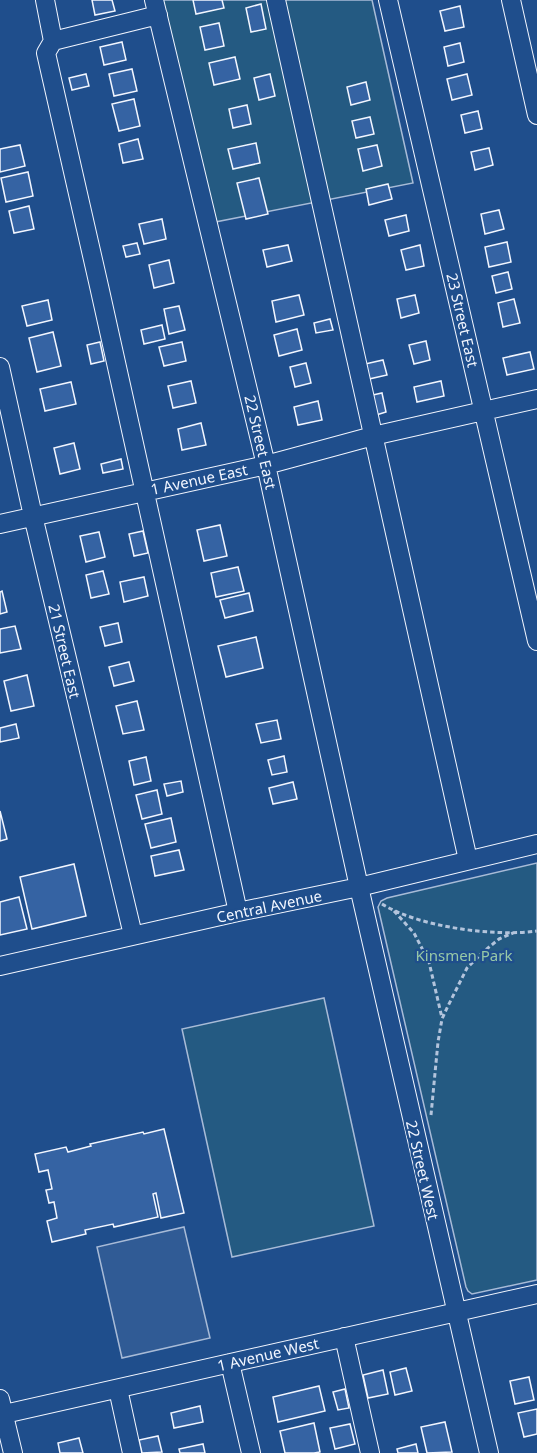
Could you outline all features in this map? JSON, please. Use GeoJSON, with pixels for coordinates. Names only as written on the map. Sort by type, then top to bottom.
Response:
{"type":"FeatureCollection","features":[{"type":"Feature","properties":{"kind":"street"},"geometry":{"type":"LineString","coordinates":[[45,0],[53,41],[46,53],[238,912]]}},
{"type":"Feature","properties":{"kind":"street"},"geometry":{"type":"LineString","coordinates":[[276,0],[468,860]]}},
{"type":"Feature","properties":{"kind":"street","name":"23 Street East"},"geometry":{"type":"LineString","coordinates":[[388,0],[537,641]]}},
{"type":"Feature","properties":{"kind":"street"},"geometry":{"type":"LineString","coordinates":[[511,0],[537,114]]}},
{"type":"Feature","properties":{"kind":"street"},"geometry":{"type":"LineString","coordinates":[[53,41],[156,8]]}},
{"type":"Feature","properties":{"kind":"street","name":"22 Street East"},"geometry":{"type":"LineString","coordinates":[[156,8],[266,465],[359,887]]}},
{"type":"Feature","properties":{"kind":"street","name":"21 Street East"},"geometry":{"type":"LineString","coordinates":[[0,367],[133,936]]}},
{"type":"Feature","properties":{"kind":"street","name":"1 Avenue East"},"geometry":{"type":"LineString","coordinates":[[0,524],[266,465],[374,436],[537,399]]}},
{"type":"Feature","properties":{"kind":"street","name":"Central Avenue"},"geometry":{"type":"LineString","coordinates":[[0,966],[359,887],[537,844]]}},
{"type":"Feature","properties":{"kind":"street","name":"22 Street West"},"geometry":{"type":"LineString","coordinates":[[359,887],[489,1453]]}},
{"type":"Feature","properties":{"kind":"street","name":"1 Avenue West"},"geometry":{"type":"LineString","coordinates":[[1,1410],[118,1389],[537,1294]]}},
{"type":"Feature","properties":{"kind":"street"},"geometry":{"type":"LineString","coordinates":[[345,1337],[370,1453]]}},
{"type":"Feature","properties":{"kind":"street"},"geometry":{"type":"LineString","coordinates":[[230,1363],[251,1453]]}},
{"type":"Feature","properties":{"kind":"street"},"geometry":{"type":"LineString","coordinates":[[118,1389],[132,1453]]}},
{"type":"Feature","properties":{"kind":"street"},"geometry":{"type":"LineString","coordinates":[[1,1410],[13,1453]]}},
{"type":"Feature","properties":{"kind":"path"},"geometry":{"type":"LineString","coordinates":[[382,904],[393,911],[414,933],[429,962],[442,1019]]}},
{"type":"Feature","properties":{"kind":"path"},"geometry":{"type":"LineString","coordinates":[[393,911],[461,929],[513,933],[537,931]]}},
{"type":"Feature","properties":{"kind":"path"},"geometry":{"type":"LineString","coordinates":[[431,1115],[442,1019],[467,968],[499,939],[513,933]]}},
{"type":"Feature","properties":{"kind":"green space"},"geometry":{"type":"Polygon","coordinates":[[[158,0],[372,0],[413,183],[210,223],[158,0]]]}},
{"type":"Feature","properties":{"kind":"green space","name":"Kinsmen Park"},"geometry":{"type":"Polygon","coordinates":[[[537,863],[537,1280],[472,1294],[466,1287],[378,907],[381,901],[387,898],[537,863]]]}},
{"type":"Feature","properties":{"kind":"green space"},"geometry":{"type":"Polygon","coordinates":[[[324,998],[374,1226],[232,1257],[182,1029],[324,998]]]}},
{"type":"Feature","properties":{"kind":"shaded area"},"geometry":{"type":"Polygon","coordinates":[[[184,1227],[210,1338],[122,1358],[97,1247],[184,1227]]]}},
{"type":"Feature","properties":{"kind":"building"},"geometry":{"type":"Polygon","coordinates":[[[92,0],[112,0],[115,11],[95,15],[92,0]]]}},
{"type":"Feature","properties":{"kind":"building"},"geometry":{"type":"Polygon","coordinates":[[[193,0],[222,0],[224,8],[196,14],[193,0]]]}},
{"type":"Feature","properties":{"kind":"building"},"geometry":{"type":"Polygon","coordinates":[[[261,4],[266,29],[251,32],[246,8],[261,4]]]}},
{"type":"Feature","properties":{"kind":"building"},"geometry":{"type":"Polygon","coordinates":[[[460,6],[464,27],[445,31],[440,11],[460,6]]]}},
{"type":"Feature","properties":{"kind":"building"},"geometry":{"type":"Polygon","coordinates":[[[219,23],[224,46],[205,50],[200,27],[219,23]]]}},
{"type":"Feature","properties":{"kind":"building"},"geometry":{"type":"Polygon","coordinates":[[[122,42],[126,60],[104,65],[100,47],[122,42]]]}},
{"type":"Feature","properties":{"kind":"building"},"geometry":{"type":"Polygon","coordinates":[[[460,43],[464,62],[448,66],[444,47],[460,43]]]}},
{"type":"Feature","properties":{"kind":"building"},"geometry":{"type":"Polygon","coordinates":[[[235,57],[240,79],[214,85],[209,63],[235,57]]]}},
{"type":"Feature","properties":{"kind":"building"},"geometry":{"type":"Polygon","coordinates":[[[132,69],[137,91],[114,96],[109,74],[132,69]]]}},
{"type":"Feature","properties":{"kind":"building"},"geometry":{"type":"Polygon","coordinates":[[[86,74],[89,86],[72,90],[69,78],[86,74]]]}},
{"type":"Feature","properties":{"kind":"building"},"geometry":{"type":"Polygon","coordinates":[[[270,74],[275,96],[259,100],[254,78],[270,74]]]}},
{"type":"Feature","properties":{"kind":"building"},"geometry":{"type":"Polygon","coordinates":[[[467,74],[472,95],[452,100],[447,79],[467,74]]]}},
{"type":"Feature","properties":{"kind":"building"},"geometry":{"type":"Polygon","coordinates":[[[366,82],[370,100],[351,105],[347,87],[366,82]]]}},
{"type":"Feature","properties":{"kind":"building"},"geometry":{"type":"Polygon","coordinates":[[[134,99],[140,126],[119,131],[112,104],[134,99]]]}},
{"type":"Feature","properties":{"kind":"building"},"geometry":{"type":"Polygon","coordinates":[[[247,105],[251,124],[233,128],[229,109],[247,105]]]}},
{"type":"Feature","properties":{"kind":"building"},"geometry":{"type":"Polygon","coordinates":[[[478,111],[482,129],[465,133],[461,115],[478,111]]]}},
{"type":"Feature","properties":{"kind":"building"},"geometry":{"type":"Polygon","coordinates":[[[370,117],[374,134],[356,138],[352,121],[370,117]]]}},
{"type":"Feature","properties":{"kind":"building"},"geometry":{"type":"Polygon","coordinates":[[[138,139],[143,159],[123,163],[119,144],[138,139]]]}},
{"type":"Feature","properties":{"kind":"building"},"geometry":{"type":"Polygon","coordinates":[[[256,143],[260,163],[233,169],[228,149],[256,143]]]}},
{"type":"Feature","properties":{"kind":"building"},"geometry":{"type":"Polygon","coordinates":[[[20,145],[25,166],[0,172],[0,149],[20,145]]]}},
{"type":"Feature","properties":{"kind":"building"},"geometry":{"type":"Polygon","coordinates":[[[377,145],[382,166],[363,171],[358,149],[377,145]]]}},
{"type":"Feature","properties":{"kind":"building"},"geometry":{"type":"Polygon","coordinates":[[[489,148],[493,165],[475,170],[471,152],[489,148]]]}},
{"type":"Feature","properties":{"kind":"building"},"geometry":{"type":"Polygon","coordinates":[[[28,172],[33,196],[6,202],[1,178],[28,172]]]}},
{"type":"Feature","properties":{"kind":"building"},"geometry":{"type":"Polygon","coordinates":[[[259,178],[268,214],[246,219],[237,183],[259,178]]]}},
{"type":"Feature","properties":{"kind":"building"},"geometry":{"type":"Polygon","coordinates":[[[388,184],[392,199],[369,205],[366,189],[388,184]]]}},
{"type":"Feature","properties":{"kind":"building"},"geometry":{"type":"Polygon","coordinates":[[[29,206],[34,229],[14,233],[9,211],[29,206]]]}},
{"type":"Feature","properties":{"kind":"building"},"geometry":{"type":"Polygon","coordinates":[[[499,210],[504,229],[485,234],[481,214],[499,210]]]}},
{"type":"Feature","properties":{"kind":"building"},"geometry":{"type":"Polygon","coordinates":[[[406,215],[409,231],[389,236],[385,220],[406,215]]]}},
{"type":"Feature","properties":{"kind":"building"},"geometry":{"type":"Polygon","coordinates":[[[162,219],[166,239],[144,244],[139,224],[162,219]]]}},
{"type":"Feature","properties":{"kind":"building"},"geometry":{"type":"Polygon","coordinates":[[[507,242],[511,262],[489,267],[485,247],[507,242]]]}},
{"type":"Feature","properties":{"kind":"building"},"geometry":{"type":"Polygon","coordinates":[[[137,243],[140,254],[126,257],[123,246],[137,243]]]}},
{"type":"Feature","properties":{"kind":"building"},"geometry":{"type":"Polygon","coordinates":[[[288,245],[292,261],[267,267],[263,250],[288,245]]]}},
{"type":"Feature","properties":{"kind":"building"},"geometry":{"type":"Polygon","coordinates":[[[420,245],[424,266],[406,270],[401,250],[420,245]]]}},
{"type":"Feature","properties":{"kind":"building"},"geometry":{"type":"Polygon","coordinates":[[[169,260],[174,283],[154,288],[149,265],[169,260]]]}},
{"type":"Feature","properties":{"kind":"building"},"geometry":{"type":"Polygon","coordinates":[[[508,272],[512,289],[496,293],[492,276],[508,272]]]}},
{"type":"Feature","properties":{"kind":"building"},"geometry":{"type":"Polygon","coordinates":[[[299,295],[304,315],[276,322],[272,301],[299,295]]]}},
{"type":"Feature","properties":{"kind":"building"},"geometry":{"type":"Polygon","coordinates":[[[415,295],[419,313],[401,318],[397,299],[415,295]]]}},
{"type":"Feature","properties":{"kind":"building"},"geometry":{"type":"Polygon","coordinates":[[[514,299],[520,323],[503,327],[498,303],[514,299]]]}},
{"type":"Feature","properties":{"kind":"building"},"geometry":{"type":"Polygon","coordinates":[[[48,300],[52,320],[27,326],[22,306],[48,300]]]}},
{"type":"Feature","properties":{"kind":"building"},"geometry":{"type":"Polygon","coordinates":[[[179,306],[185,330],[169,334],[164,309],[179,306]]]}},
{"type":"Feature","properties":{"kind":"building"},"geometry":{"type":"Polygon","coordinates":[[[330,319],[333,330],[316,333],[314,323],[330,319]]]}},
{"type":"Feature","properties":{"kind":"building"},"geometry":{"type":"Polygon","coordinates":[[[162,325],[165,339],[144,344],[141,330],[162,325]]]}},
{"type":"Feature","properties":{"kind":"building"},"geometry":{"type":"Polygon","coordinates":[[[297,329],[302,350],[279,356],[274,335],[297,329]]]}},
{"type":"Feature","properties":{"kind":"building"},"geometry":{"type":"Polygon","coordinates":[[[53,332],[61,366],[37,372],[29,338],[53,332]]]}},
{"type":"Feature","properties":{"kind":"building"},"geometry":{"type":"Polygon","coordinates":[[[426,341],[430,360],[414,364],[409,345],[426,341]]]}},
{"type":"Feature","properties":{"kind":"building"},"geometry":{"type":"Polygon","coordinates":[[[100,342],[104,361],[91,364],[87,345],[100,342]]]}},
{"type":"Feature","properties":{"kind":"building"},"geometry":{"type":"Polygon","coordinates":[[[182,342],[186,361],[164,366],[159,347],[182,342]]]}},
{"type":"Feature","properties":{"kind":"building"},"geometry":{"type":"Polygon","coordinates":[[[530,352],[534,369],[507,375],[503,358],[530,352]]]}},
{"type":"Feature","properties":{"kind":"building"},"geometry":{"type":"Polygon","coordinates":[[[383,360],[387,375],[369,379],[365,364],[383,360]]]}},
{"type":"Feature","properties":{"kind":"building"},"geometry":{"type":"Polygon","coordinates":[[[306,363],[311,383],[295,387],[290,367],[306,363]]]}},
{"type":"Feature","properties":{"kind":"building"},"geometry":{"type":"Polygon","coordinates":[[[191,381],[196,403],[173,408],[168,386],[191,381]]]}},
{"type":"Feature","properties":{"kind":"building"},"geometry":{"type":"Polygon","coordinates":[[[441,381],[444,396],[417,402],[414,387],[441,381]]]}},
{"type":"Feature","properties":{"kind":"building"},"geometry":{"type":"Polygon","coordinates":[[[71,382],[76,404],[45,411],[40,389],[71,382]]]}},
{"type":"Feature","properties":{"kind":"building"},"geometry":{"type":"Polygon","coordinates":[[[382,393],[386,412],[373,416],[368,396],[382,393]]]}},
{"type":"Feature","properties":{"kind":"building"},"geometry":{"type":"Polygon","coordinates":[[[318,401],[322,420],[298,425],[294,407],[318,401]]]}},
{"type":"Feature","properties":{"kind":"building"},"geometry":{"type":"Polygon","coordinates":[[[201,423],[206,445],[182,450],[178,429],[201,423]]]}},
{"type":"Feature","properties":{"kind":"building"},"geometry":{"type":"Polygon","coordinates":[[[74,443],[80,469],[60,474],[54,448],[74,443]]]}},
{"type":"Feature","properties":{"kind":"building"},"geometry":{"type":"Polygon","coordinates":[[[121,459],[123,469],[103,473],[101,464],[121,459]]]}},
{"type":"Feature","properties":{"kind":"building"},"geometry":{"type":"Polygon","coordinates":[[[220,525],[227,556],[204,561],[197,530],[220,525]]]}},
{"type":"Feature","properties":{"kind":"building"},"geometry":{"type":"Polygon","coordinates":[[[143,531],[148,553],[134,556],[129,534],[143,531]]]}},
{"type":"Feature","properties":{"kind":"building"},"geometry":{"type":"Polygon","coordinates":[[[99,532],[105,557],[86,562],[80,536],[99,532]]]}},
{"type":"Feature","properties":{"kind":"building"},"geometry":{"type":"Polygon","coordinates":[[[238,567],[244,591],[216,597],[211,573],[238,567]]]}},
{"type":"Feature","properties":{"kind":"building"},"geometry":{"type":"Polygon","coordinates":[[[103,571],[109,594],[91,598],[86,575],[103,571]]]}},
{"type":"Feature","properties":{"kind":"building"},"geometry":{"type":"Polygon","coordinates":[[[144,577],[148,596],[124,602],[120,582],[144,577]]]}},
{"type":"Feature","properties":{"kind":"building"},"geometry":{"type":"Polygon","coordinates":[[[2,591],[7,612],[0,614],[0,592],[2,591]]]}},
{"type":"Feature","properties":{"kind":"building"},"geometry":{"type":"Polygon","coordinates":[[[249,593],[253,611],[225,618],[220,600],[249,593]]]}},
{"type":"Feature","properties":{"kind":"building"},"geometry":{"type":"Polygon","coordinates":[[[118,623],[122,642],[105,646],[100,627],[118,623]]]}},
{"type":"Feature","properties":{"kind":"building"},"geometry":{"type":"Polygon","coordinates":[[[15,626],[21,649],[0,653],[0,629],[15,626]]]}},
{"type":"Feature","properties":{"kind":"building"},"geometry":{"type":"Polygon","coordinates":[[[256,637],[263,668],[226,677],[218,646],[256,637]]]}},
{"type":"Feature","properties":{"kind":"building"},"geometry":{"type":"Polygon","coordinates":[[[129,662],[134,681],[114,686],[109,667],[129,662]]]}},
{"type":"Feature","properties":{"kind":"building"},"geometry":{"type":"Polygon","coordinates":[[[27,675],[34,706],[11,711],[4,681],[27,675]]]}},
{"type":"Feature","properties":{"kind":"building"},"geometry":{"type":"Polygon","coordinates":[[[137,701],[144,730],[123,734],[116,706],[137,701]]]}},
{"type":"Feature","properties":{"kind":"building"},"geometry":{"type":"Polygon","coordinates":[[[277,720],[281,739],[261,743],[256,724],[277,720]]]}},
{"type":"Feature","properties":{"kind":"building"},"geometry":{"type":"Polygon","coordinates":[[[16,724],[19,738],[0,742],[0,728],[16,724]]]}},
{"type":"Feature","properties":{"kind":"building"},"geometry":{"type":"Polygon","coordinates":[[[284,756],[287,772],[272,775],[268,760],[284,756]]]}},
{"type":"Feature","properties":{"kind":"building"},"geometry":{"type":"Polygon","coordinates":[[[146,757],[151,781],[134,785],[129,761],[146,757]]]}},
{"type":"Feature","properties":{"kind":"building"},"geometry":{"type":"Polygon","coordinates":[[[181,781],[183,792],[167,796],[164,784],[181,781]]]}},
{"type":"Feature","properties":{"kind":"building"},"geometry":{"type":"Polygon","coordinates":[[[293,782],[297,799],[273,804],[269,788],[293,782]]]}},
{"type":"Feature","properties":{"kind":"building"},"geometry":{"type":"Polygon","coordinates":[[[157,790],[162,814],[142,819],[136,795],[157,790]]]}},
{"type":"Feature","properties":{"kind":"building"},"geometry":{"type":"Polygon","coordinates":[[[0,811],[7,839],[0,841],[0,811]]]}},
{"type":"Feature","properties":{"kind":"building"},"geometry":{"type":"Polygon","coordinates":[[[171,818],[176,842],[151,848],[145,824],[171,818]]]}},
{"type":"Feature","properties":{"kind":"building"},"geometry":{"type":"Polygon","coordinates":[[[179,850],[184,870],[155,876],[151,856],[179,850]]]}},
{"type":"Feature","properties":{"kind":"building"},"geometry":{"type":"Polygon","coordinates":[[[74,864],[86,916],[32,929],[20,877],[74,864]]]}},
{"type":"Feature","properties":{"kind":"building"},"geometry":{"type":"Polygon","coordinates":[[[19,897],[27,929],[0,935],[0,902],[19,897]]]}},
{"type":"Feature","properties":{"kind":"building"},"geometry":{"type":"Polygon","coordinates":[[[164,1129],[184,1213],[161,1218],[156,1193],[153,1194],[158,1217],[114,1227],[113,1224],[85,1230],[86,1234],[52,1242],[47,1221],[57,1218],[54,1202],[49,1203],[46,1190],[52,1189],[48,1170],[39,1172],[35,1154],[66,1147],[68,1152],[91,1146],[90,1144],[164,1129]]]}},
{"type":"Feature","properties":{"kind":"building"},"geometry":{"type":"Polygon","coordinates":[[[406,1368],[412,1391],[395,1395],[390,1372],[406,1368]]]}},
{"type":"Feature","properties":{"kind":"building"},"geometry":{"type":"Polygon","coordinates":[[[383,1370],[388,1394],[368,1398],[363,1375],[383,1370]]]}},
{"type":"Feature","properties":{"kind":"building"},"geometry":{"type":"Polygon","coordinates":[[[529,1377],[534,1400],[515,1404],[510,1381],[529,1377]]]}},
{"type":"Feature","properties":{"kind":"building"},"geometry":{"type":"Polygon","coordinates":[[[319,1386],[325,1411],[278,1422],[273,1397],[319,1386]]]}},
{"type":"Feature","properties":{"kind":"building"},"geometry":{"type":"Polygon","coordinates":[[[345,1389],[349,1408],[338,1410],[333,1392],[345,1389]]]}},
{"type":"Feature","properties":{"kind":"building"},"geometry":{"type":"Polygon","coordinates":[[[200,1406],[203,1422],[174,1428],[171,1413],[200,1406]]]}},
{"type":"Feature","properties":{"kind":"building"},"geometry":{"type":"Polygon","coordinates":[[[537,1409],[537,1434],[524,1437],[518,1413],[537,1409]]]}},
{"type":"Feature","properties":{"kind":"building"},"geometry":{"type":"Polygon","coordinates":[[[445,1422],[452,1452],[427,1453],[421,1427],[445,1422]]]}},
{"type":"Feature","properties":{"kind":"building"},"geometry":{"type":"Polygon","coordinates":[[[314,1423],[320,1452],[285,1453],[280,1431],[314,1423]]]}},
{"type":"Feature","properties":{"kind":"building"},"geometry":{"type":"Polygon","coordinates":[[[350,1424],[355,1444],[335,1449],[330,1428],[350,1424]]]}},
{"type":"Feature","properties":{"kind":"building"},"geometry":{"type":"Polygon","coordinates":[[[158,1436],[162,1452],[142,1453],[139,1440],[158,1436]]]}},
{"type":"Feature","properties":{"kind":"building"},"geometry":{"type":"Polygon","coordinates":[[[79,1438],[83,1453],[60,1453],[58,1443],[79,1438]]]}},
{"type":"Feature","properties":{"kind":"building"},"geometry":{"type":"Polygon","coordinates":[[[203,1444],[205,1453],[180,1453],[179,1449],[203,1444]]]}},
{"type":"Feature","properties":{"kind":"building"},"geometry":{"type":"Polygon","coordinates":[[[416,1444],[418,1453],[398,1453],[397,1449],[416,1444]]]}}]}
